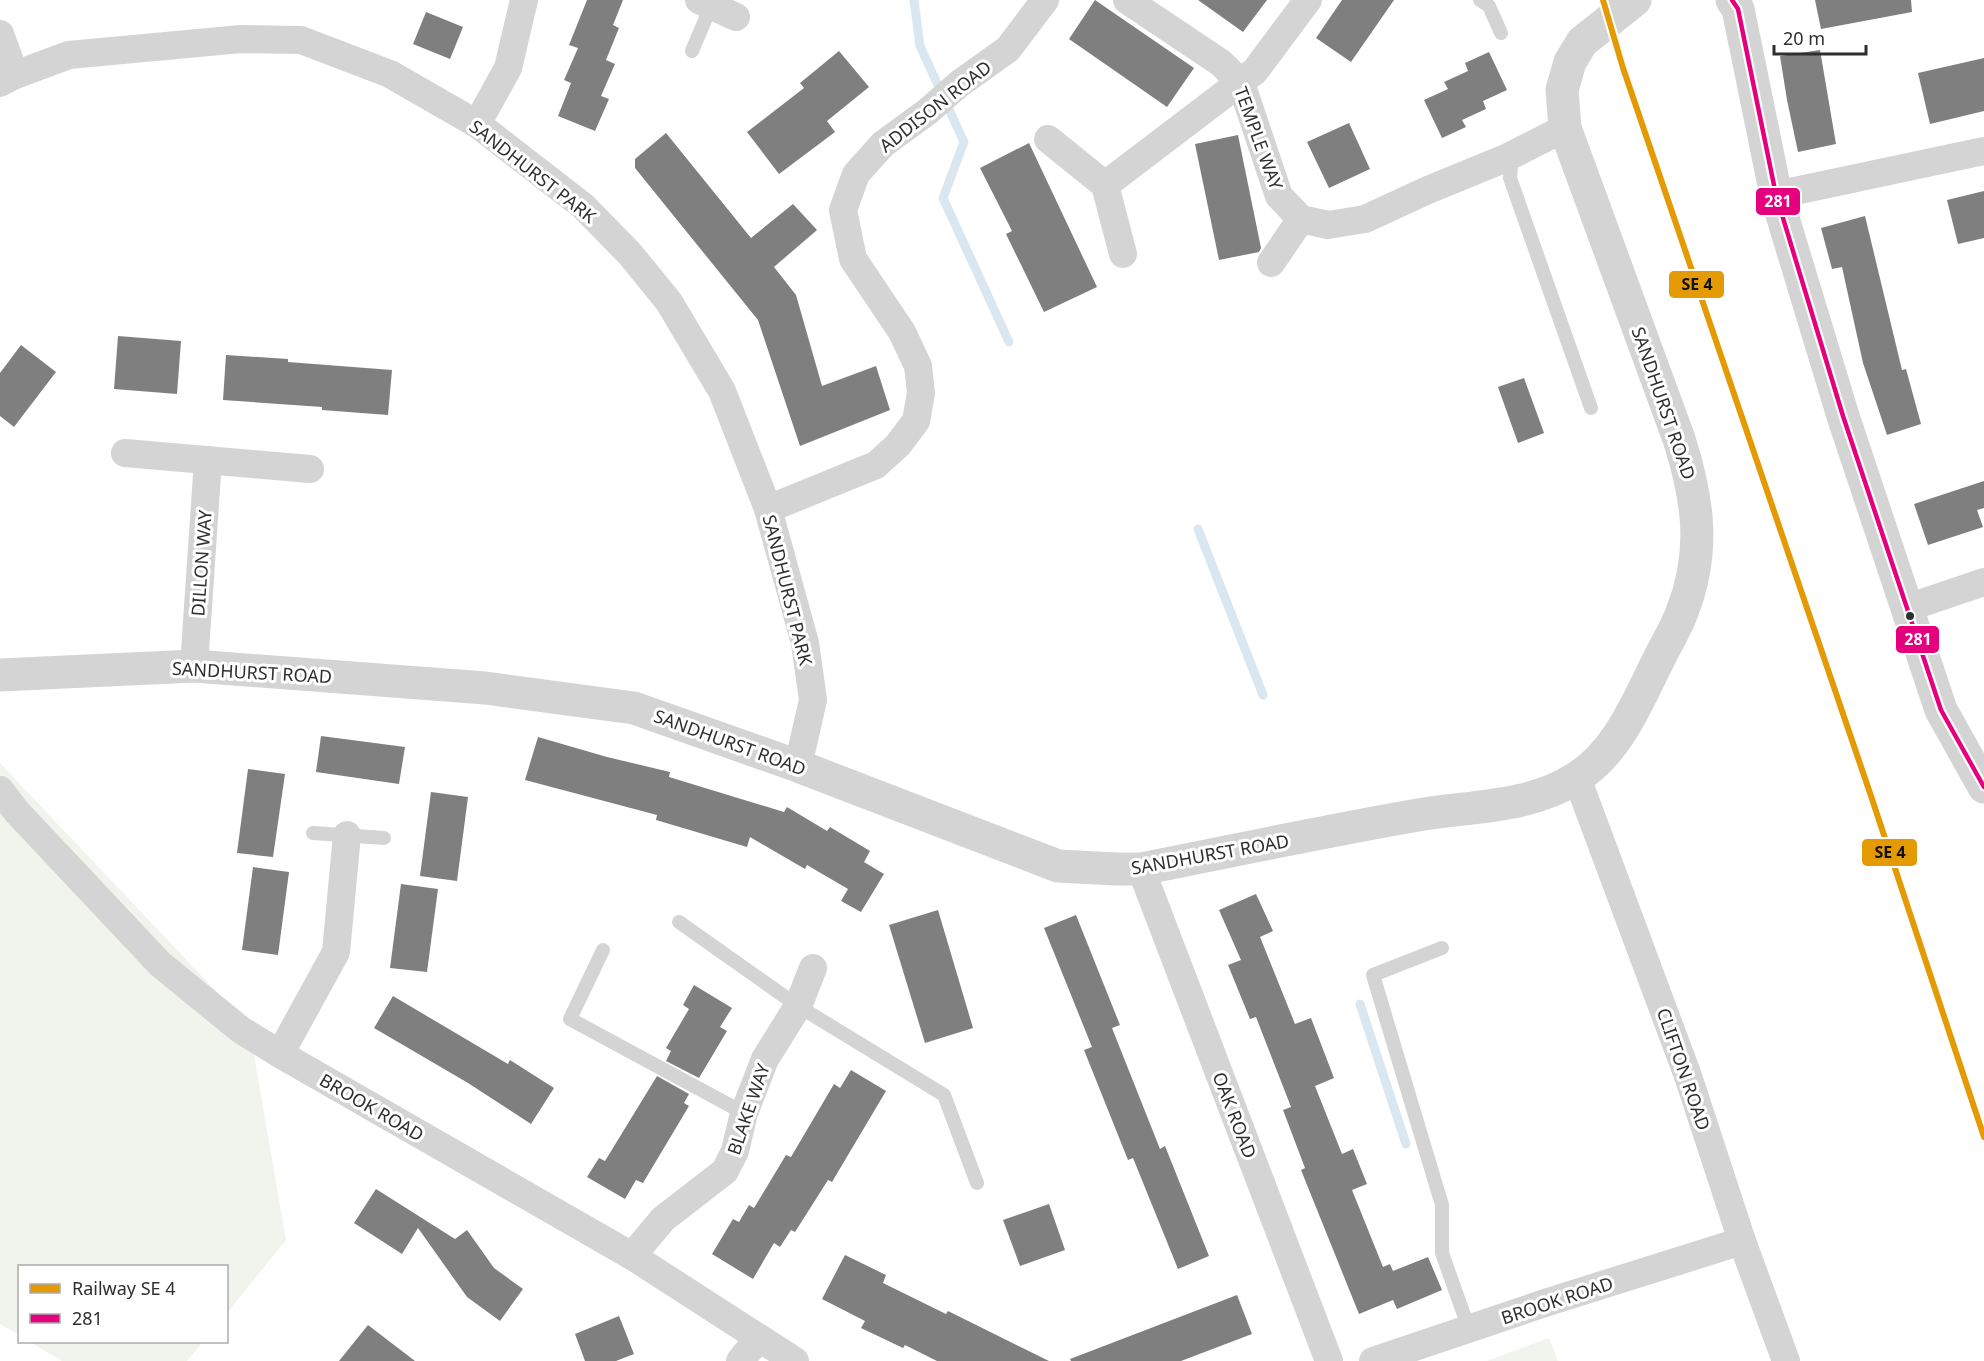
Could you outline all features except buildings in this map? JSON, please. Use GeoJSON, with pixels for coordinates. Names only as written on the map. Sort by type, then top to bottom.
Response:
{"type":"FeatureCollection","features":[{"type":"Feature","properties":{"kind":"street"},"geometry":{"type":"LineString","coordinates":[[477,124],[508,68],[524,0]]}},
{"type":"Feature","properties":{"kind":"street","name":"ADDISON ROAD"},"geometry":{"type":"LineString","coordinates":[[768,509],[876,465],[898,446],[916,421],[921,393],[918,366],[902,332],[853,260],[843,210],[856,174],[883,144],[1008,49],[1046,0]]}},
{"type":"Feature","properties":{"kind":"street","name":"TEMPLE WAY"},"geometry":{"type":"LineString","coordinates":[[1127,0],[1221,63],[1241,82],[1279,196],[1301,219]]}},
{"type":"Feature","properties":{"kind":"street"},"geometry":{"type":"LineString","coordinates":[[1105,185],[1255,71],[1308,0]]}},
{"type":"Feature","properties":{"kind":"street","name":"SANDHURST ROAD"},"geometry":{"type":"LineString","coordinates":[[0,675],[194,666],[486,688],[634,708],[798,766],[1058,866],[1141,868],[1420,815],[1532,798],[1577,778],[1612,746],[1682,613],[1695,572],[1698,519],[1691,476],[1566,128],[1562,90],[1570,62],[1582,42],[1635,0]]}},
{"type":"Feature","properties":{"kind":"street"},"geometry":{"type":"LineString","coordinates":[[1732,0],[1738,9],[1776,195],[1843,416],[1941,710],[1984,787]]}},
{"type":"Feature","properties":{"kind":"street"},"geometry":{"type":"LineString","coordinates":[[0,34],[8,79]]}},
{"type":"Feature","properties":{"kind":"street","name":"SANDHURST PARK"},"geometry":{"type":"LineString","coordinates":[[8,79],[69,55],[241,39],[301,40],[390,74],[477,124],[583,206],[630,254],[669,302],[722,391],[768,509],[806,643],[813,700],[798,766]]}},
{"type":"Feature","properties":{"kind":"street"},"geometry":{"type":"LineString","coordinates":[[1271,263],[1301,219],[1328,225],[1365,219],[1512,155],[1566,128]]}},
{"type":"Feature","properties":{"kind":"street"},"geometry":{"type":"LineString","coordinates":[[1048,139],[1105,185],[1123,254]]}},
{"type":"Feature","properties":{"kind":"street"},"geometry":{"type":"LineString","coordinates":[[1776,195],[1984,151]]}},
{"type":"Feature","properties":{"kind":"street"},"geometry":{"type":"LineString","coordinates":[[125,453],[310,469]]}},
{"type":"Feature","properties":{"kind":"street","name":"DILLON WAY"},"geometry":{"type":"LineString","coordinates":[[194,666],[208,460]]}},
{"type":"Feature","properties":{"kind":"street"},"geometry":{"type":"LineString","coordinates":[[1907,608],[1984,582]]}},
{"type":"Feature","properties":{"kind":"street","name":"CLIFTON ROAD"},"geometry":{"type":"LineString","coordinates":[[1577,778],[1688,1076],[1742,1241],[1786,1361]]}},
{"type":"Feature","properties":{"kind":"street","name":"BROOK ROAD"},"geometry":{"type":"LineString","coordinates":[[0,790],[17,812],[160,964],[241,1030],[632,1256],[795,1361]]}},
{"type":"Feature","properties":{"kind":"street"},"geometry":{"type":"LineString","coordinates":[[280,1054],[336,952],[347,835]]}},
{"type":"Feature","properties":{"kind":"street","name":"OAK ROAD"},"geometry":{"type":"LineString","coordinates":[[1141,868],[1329,1361]]}},
{"type":"Feature","properties":{"kind":"street","name":"BLAKE WAY"},"geometry":{"type":"LineString","coordinates":[[632,1256],[663,1220],[725,1171],[735,1151],[744,1113],[765,1059],[798,1006],[813,968]]}},
{"type":"Feature","properties":{"kind":"street","name":"BROOK ROAD"},"geometry":{"type":"LineString","coordinates":[[1373,1361],[1742,1241]]}},
{"type":"Feature","properties":{"kind":"street"},"geometry":{"type":"LineString","coordinates":[[740,1361],[759,1338]]}},
{"type":"Feature","properties":{"kind":"lane"},"geometry":{"type":"LineString","coordinates":[[1480,0],[1489,6],[1501,33]]}},
{"type":"Feature","properties":{"kind":"lane"},"geometry":{"type":"LineString","coordinates":[[692,51],[715,8]]}},
{"type":"Feature","properties":{"kind":"lane"},"geometry":{"type":"LineString","coordinates":[[1512,155],[1510,178],[1591,408]]}},
{"type":"Feature","properties":{"kind":"lane"},"geometry":{"type":"LineString","coordinates":[[313,833],[384,838]]}},
{"type":"Feature","properties":{"kind":"lane"},"geometry":{"type":"LineString","coordinates":[[679,922],[798,1006],[944,1095],[977,1183]]}},
{"type":"Feature","properties":{"kind":"lane"},"geometry":{"type":"LineString","coordinates":[[1442,948],[1373,975],[1442,1205],[1442,1253],[1469,1329]]}},
{"type":"Feature","properties":{"kind":"lane"},"geometry":{"type":"LineString","coordinates":[[603,950],[570,1019],[744,1113]]}},
{"type":"Feature","properties":{"kind":"shaded area"},"geometry":{"type":"Polygon","coordinates":[[[0,763],[249,1026],[286,1240],[228,1312],[228,1265],[18,1265],[18,1334],[0,1324],[0,763]]]}},
{"type":"Feature","properties":{"kind":"shaded area"},"geometry":{"type":"Polygon","coordinates":[[[1549,1338],[1558,1361],[1487,1361],[1549,1338]]]}},
{"type":"Feature","properties":{"kind":"shaded area"},"geometry":{"type":"Polygon","coordinates":[[[32,1343],[202,1343],[187,1361],[62,1361],[32,1343]]]}},
{"type":"Feature","properties":{"kind":"waterway"},"geometry":{"type":"LineString","coordinates":[[914,0],[920,46],[964,142],[943,198],[1009,342]]}},
{"type":"Feature","properties":{"kind":"waterway"},"geometry":{"type":"LineString","coordinates":[[1198,529],[1263,695]]}},
{"type":"Feature","properties":{"kind":"waterway"},"geometry":{"type":"LineString","coordinates":[[1360,1004],[1406,1144]]}},
{"type":"Feature","properties":{"kind":"transit line"},"geometry":{"type":"LineString","coordinates":[[1603,0],[1623,68],[1871,796],[1984,1137]]}},
{"type":"Feature","properties":{"kind":"transit line","name":"281"},"geometry":{"type":"LineString","coordinates":[[1732,0],[1738,9],[1776,195],[1843,416],[1941,710],[1984,787]]}}]}
